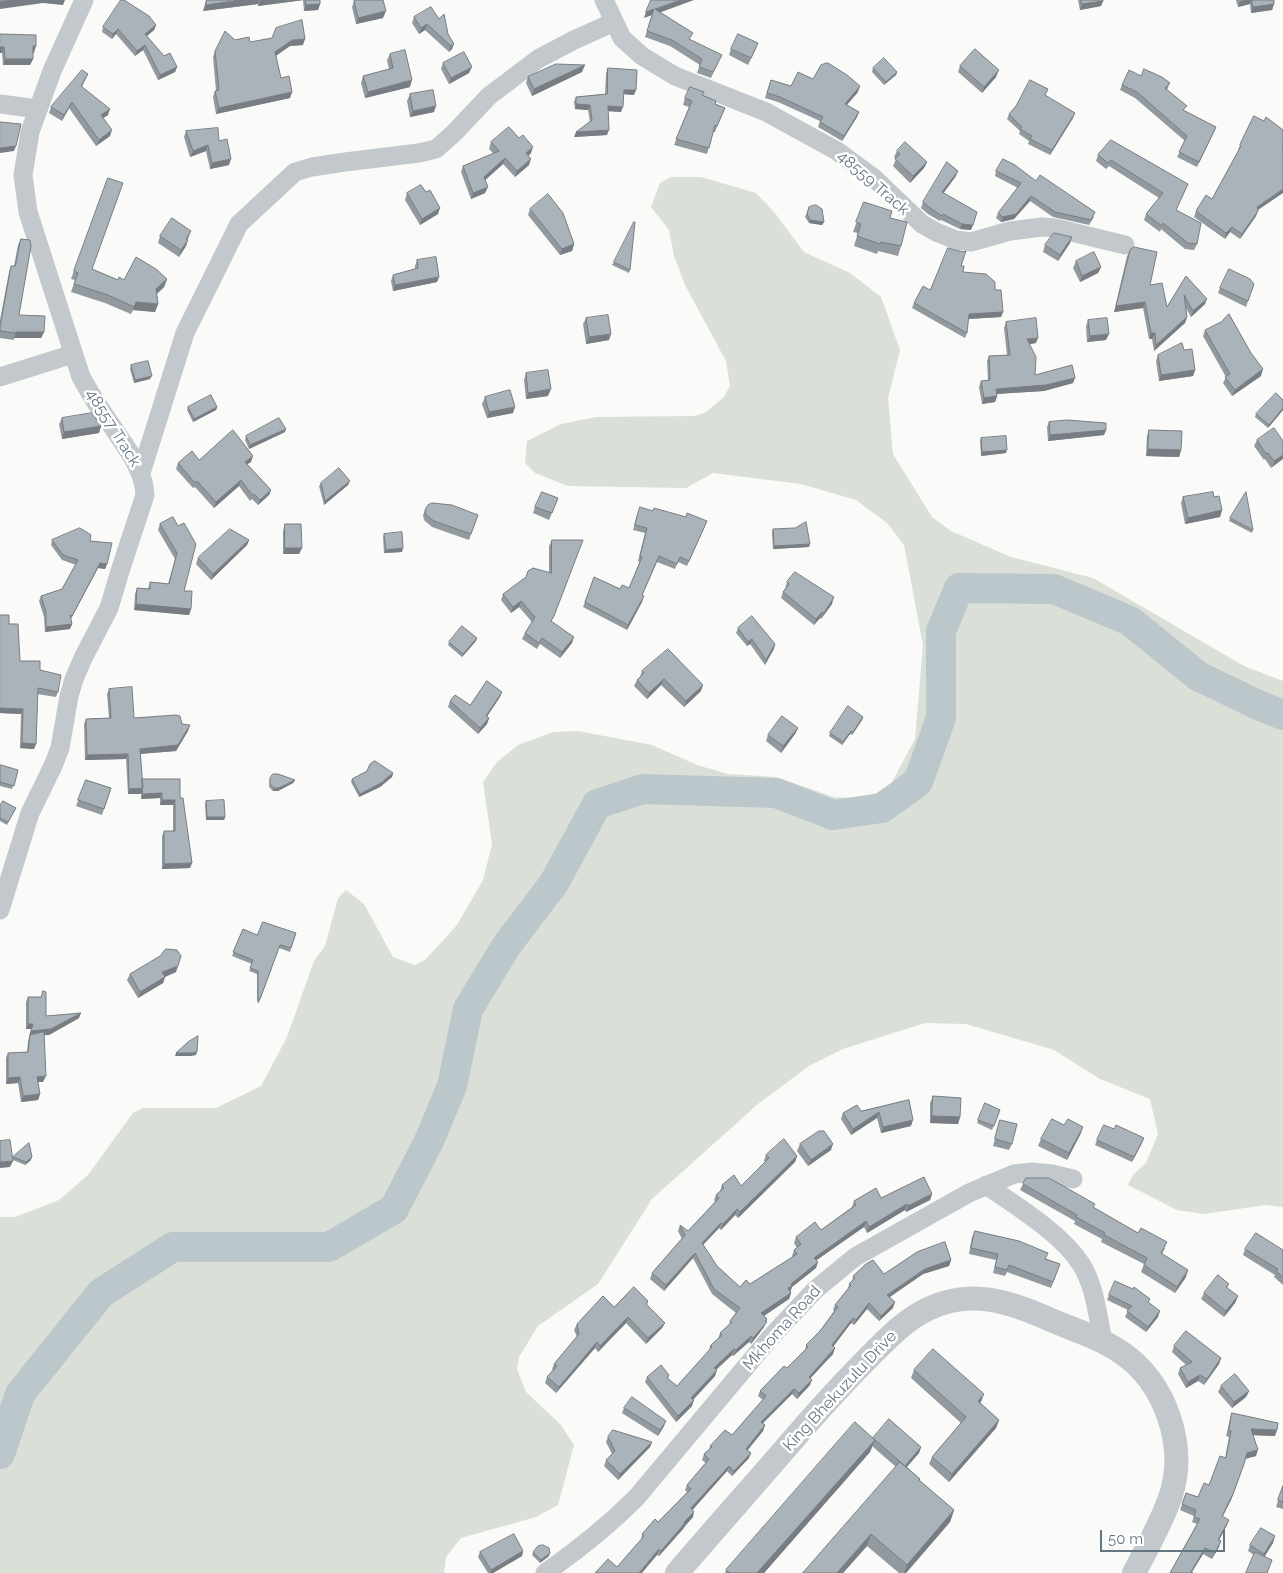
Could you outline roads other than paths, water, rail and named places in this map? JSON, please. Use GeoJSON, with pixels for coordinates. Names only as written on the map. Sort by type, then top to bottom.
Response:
{"type":"FeatureCollection","features":[{"type":"Feature","properties":{"kind":"street","name":"48557 Track"},"geometry":{"type":"LineString","coordinates":[[0,910],[30,814],[60,748],[64,719],[74,679],[109,608],[120,568],[145,495],[145,486],[141,473],[133,458],[93,399],[81,377],[28,212],[24,193],[23,175],[30,132],[60,53],[84,0]]}},
{"type":"Feature","properties":{"kind":"street","name":"48559 Track"},"geometry":{"type":"LineString","coordinates":[[604,0],[622,38],[642,56],[675,76],[766,112],[837,151],[875,179],[922,224],[936,232],[956,240],[971,242],[1010,231],[1042,227],[1056,228],[1125,246]]}},
{"type":"Feature","properties":{"kind":"street"},"geometry":{"type":"LineString","coordinates":[[141,473],[185,333],[239,224],[295,172],[312,167],[419,153],[436,149],[454,134],[489,96],[538,59],[614,22]]}},
{"type":"Feature","properties":{"kind":"street"},"geometry":{"type":"LineString","coordinates":[[0,104],[38,110]]}},
{"type":"Feature","properties":{"kind":"street"},"geometry":{"type":"LineString","coordinates":[[0,377],[73,354]]}},
{"type":"Feature","properties":{"kind":"street","name":"Mkhoma Road"},"geometry":{"type":"LineString","coordinates":[[545,1573],[588,1542],[636,1498],[770,1338],[815,1290],[837,1270],[873,1246],[968,1193],[1014,1174],[1032,1172],[1073,1179]]}},
{"type":"Feature","properties":{"kind":"street"},"geometry":{"type":"LineString","coordinates":[[986,1185],[1057,1238],[1082,1265],[1095,1301],[1103,1342]]}},
{"type":"Feature","properties":{"kind":"street","name":"King Bhekuzulu Drive"},"geometry":{"type":"LineString","coordinates":[[684,1570],[843,1383],[902,1325],[931,1307],[948,1302],[981,1298],[998,1300],[1023,1307],[1103,1342],[1134,1362],[1149,1378],[1161,1397],[1170,1418],[1174,1438],[1175,1478],[1163,1516],[1134,1573]]}},
{"type":"Feature","properties":{"kind":"waterway"},"geometry":{"type":"LineString","coordinates":[[0,1454],[20,1394],[101,1293],[173,1247],[329,1247],[394,1209],[429,1141],[452,1086],[468,1009],[507,945],[554,883],[597,804],[643,789],[776,793],[833,815],[882,808],[918,782],[941,718],[941,631],[959,588],[1054,589],[1130,621],[1198,676],[1283,715]]}}]}
